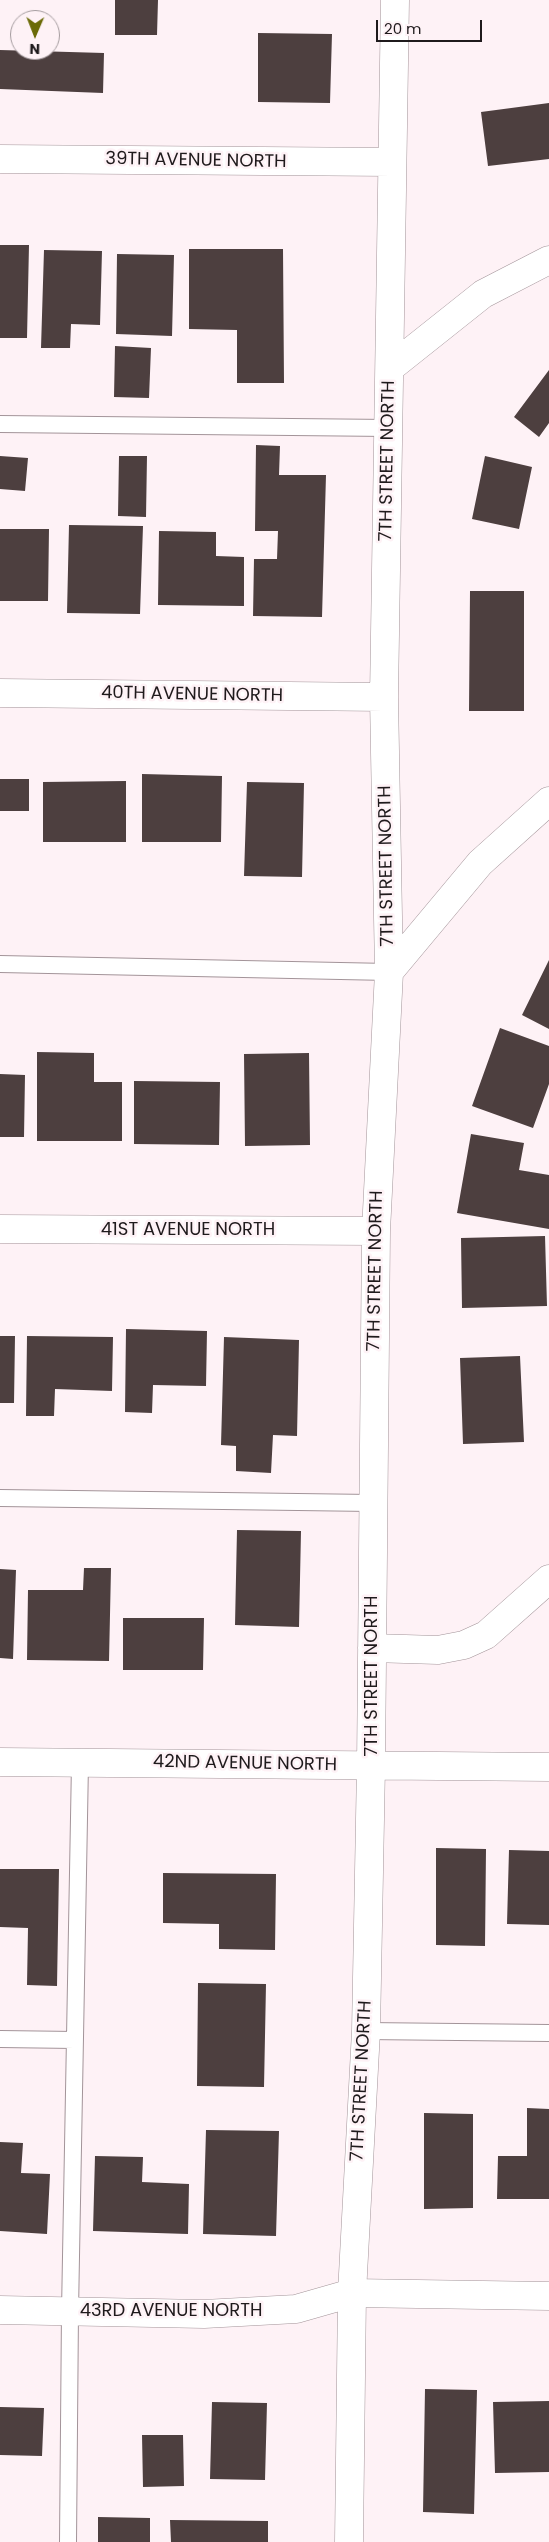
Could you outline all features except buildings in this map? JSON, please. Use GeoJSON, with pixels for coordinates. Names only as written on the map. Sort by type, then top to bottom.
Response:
{"type":"FeatureCollection","features":[{"type":"Feature","properties":{"kind":"street","name":"7TH STREET NORTH"},"geometry":{"type":"LineString","coordinates":[[349,2542],[352,2293],[366,2031],[372,1766],[372,1503],[376,1232],[390,972],[384,697],[395,0]]}},
{"type":"Feature","properties":{"kind":"street","name":"39TH AVENUE NORTH"},"geometry":{"type":"LineString","coordinates":[[0,159],[392,162]]}},
{"type":"Feature","properties":{"kind":"street"},"geometry":{"type":"LineString","coordinates":[[390,368],[483,294],[549,260]]}},
{"type":"Feature","properties":{"kind":"street","name":"40TH AVENUE NORTH"},"geometry":{"type":"LineString","coordinates":[[0,693],[384,697]]}},
{"type":"Feature","properties":{"kind":"street"},"geometry":{"type":"LineString","coordinates":[[390,972],[480,863],[549,801]]}},
{"type":"Feature","properties":{"kind":"street","name":"41ST AVENUE NORTH"},"geometry":{"type":"LineString","coordinates":[[0,1229],[376,1232]]}},
{"type":"Feature","properties":{"kind":"street"},"geometry":{"type":"LineString","coordinates":[[372,1648],[438,1650],[464,1645],[486,1635],[549,1578]]}},
{"type":"Feature","properties":{"kind":"street","name":"42ND AVENUE NORTH"},"geometry":{"type":"LineString","coordinates":[[0,1762],[549,1767]]}},
{"type":"Feature","properties":{"kind":"street","name":"43RD AVENUE NORTH"},"geometry":{"type":"LineString","coordinates":[[0,2310],[204,2314],[286,2310],[352,2293],[549,2296]]}},
{"type":"Feature","properties":{"kind":"lane"},"geometry":{"type":"LineString","coordinates":[[0,424],[388,428]]}},
{"type":"Feature","properties":{"kind":"lane"},"geometry":{"type":"LineString","coordinates":[[0,964],[390,972]]}},
{"type":"Feature","properties":{"kind":"lane"},"geometry":{"type":"LineString","coordinates":[[0,1498],[372,1503]]}},
{"type":"Feature","properties":{"kind":"lane"},"geometry":{"type":"LineString","coordinates":[[68,2542],[70,2311],[80,1763]]}},
{"type":"Feature","properties":{"kind":"lane"},"geometry":{"type":"LineString","coordinates":[[366,2031],[549,2033]]}},
{"type":"Feature","properties":{"kind":"lane"},"geometry":{"type":"LineString","coordinates":[[0,2039],[75,2040]]}}]}
